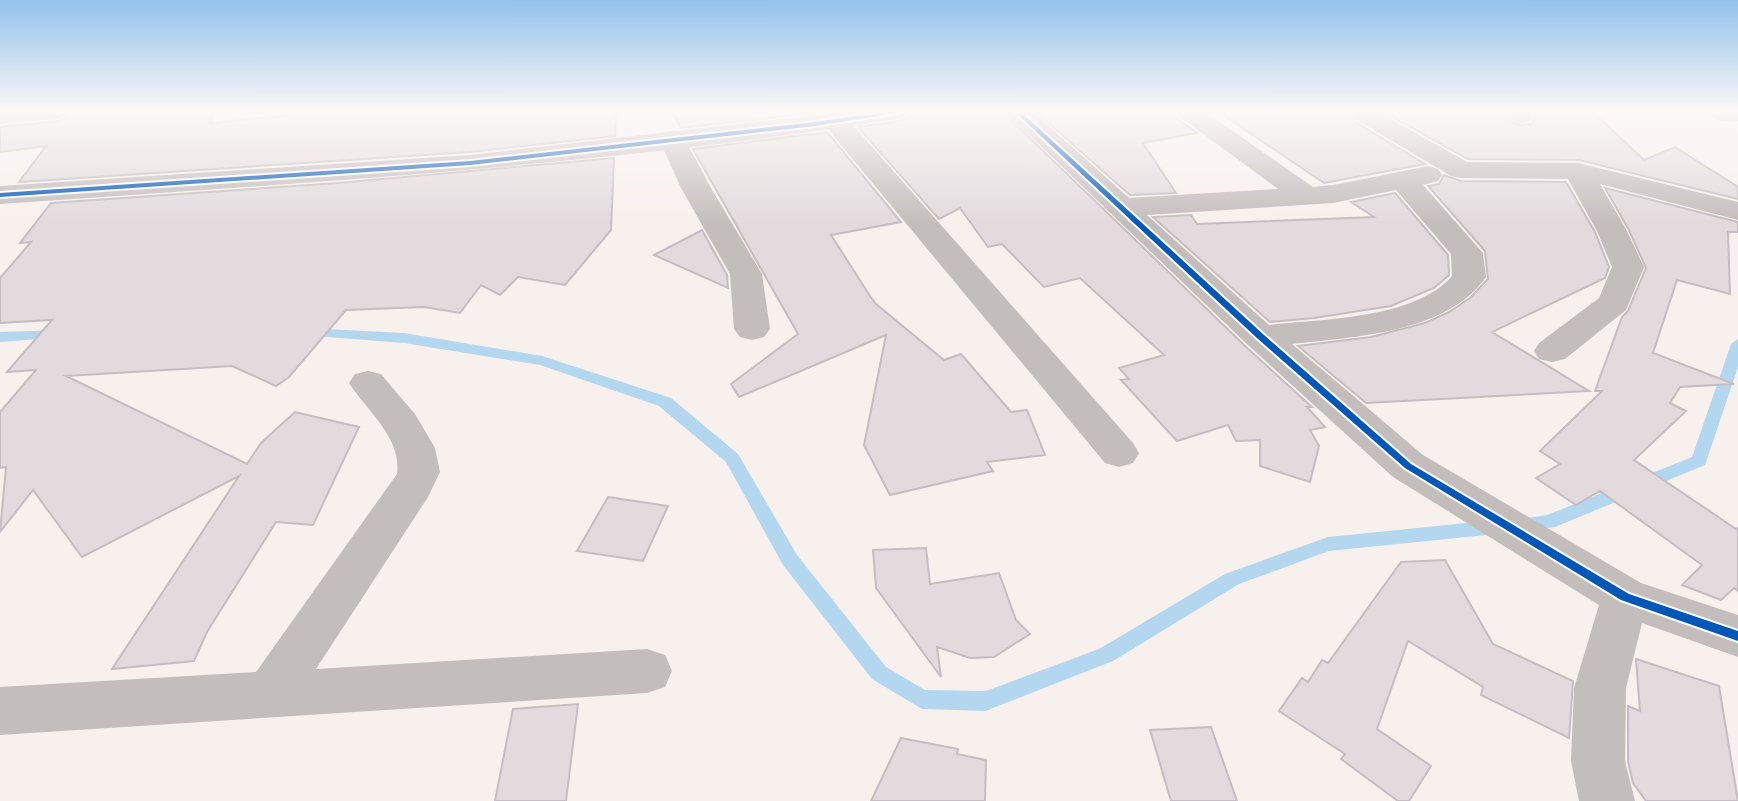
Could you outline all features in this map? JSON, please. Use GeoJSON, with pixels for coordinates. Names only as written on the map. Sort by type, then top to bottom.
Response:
{"type":"FeatureCollection","features":[{"type":"Feature","properties":{"kind":"street"},"geometry":{"type":"LineString","coordinates":[[0,195],[470,163],[593,148]]}},
{"type":"Feature","properties":{"kind":"street"},"geometry":{"type":"LineString","coordinates":[[677,148],[696,188],[747,274],[752,329]]}},
{"type":"Feature","properties":{"kind":"street"},"geometry":{"type":"LineString","coordinates":[[847,148],[1119,453]]}},
{"type":"Feature","properties":{"kind":"street"},"geometry":{"type":"LineString","coordinates":[[1057,148],[1261,337],[1408,466],[1625,597],[1738,636]]}},
{"type":"Feature","properties":{"kind":"street"},"geometry":{"type":"LineString","coordinates":[[1241,148],[1307,195]]}},
{"type":"Feature","properties":{"kind":"street"},"geometry":{"type":"LineString","coordinates":[[1424,148],[1461,170]]}},
{"type":"Feature","properties":{"kind":"street"},"geometry":{"type":"LineString","coordinates":[[1121,208],[1333,194],[1461,170],[1578,171],[1643,185],[1738,211]]}},
{"type":"Feature","properties":{"kind":"street"},"geometry":{"type":"LineString","coordinates":[[1552,351],[1614,303],[1628,267],[1612,231],[1578,171]]}},
{"type":"Feature","properties":{"kind":"street"},"geometry":{"type":"LineString","coordinates":[[1261,337],[1373,324],[1425,308],[1453,295],[1469,277],[1467,253],[1403,180]]}},
{"type":"Feature","properties":{"kind":"street"},"geometry":{"type":"LineString","coordinates":[[270,694],[413,486],[420,468],[412,443],[400,422],[368,383]]}},
{"type":"Feature","properties":{"kind":"street"},"geometry":{"type":"LineString","coordinates":[[1607,801],[1598,761],[1600,688],[1625,597]]}},
{"type":"Feature","properties":{"kind":"street"},"geometry":{"type":"LineString","coordinates":[[0,711],[647,671]]}},
{"type":"Feature","properties":{"kind":"building"},"geometry":{"type":"Polygon","coordinates":[[[0,148],[28,148],[0,152],[0,148]]]}},
{"type":"Feature","properties":{"kind":"building"},"geometry":{"type":"Polygon","coordinates":[[[44,148],[503,148],[470,152],[19,182],[44,148]]]}},
{"type":"Feature","properties":{"kind":"building"},"geometry":{"type":"Polygon","coordinates":[[[840,148],[901,222],[831,235],[870,296],[876,304],[944,360],[961,354],[1011,412],[1027,410],[1045,455],[987,462],[993,471],[890,495],[864,445],[886,335],[739,397],[731,384],[798,334],[693,149],[840,148]]]}},
{"type":"Feature","properties":{"kind":"building"},"geometry":{"type":"Polygon","coordinates":[[[877,148],[1041,148],[1246,347],[1312,407],[1307,407],[1325,427],[1310,430],[1319,446],[1310,482],[1260,466],[1260,440],[1236,441],[1228,425],[1177,441],[1121,380],[1129,379],[1119,368],[1164,355],[1080,278],[1044,287],[1002,244],[988,247],[960,208],[939,219],[877,148]]]}},
{"type":"Feature","properties":{"kind":"building"},"geometry":{"type":"Polygon","coordinates":[[[1077,148],[1147,148],[1176,193],[1130,195],[1077,148]]]}},
{"type":"Feature","properties":{"kind":"building"},"geometry":{"type":"Polygon","coordinates":[[[1273,148],[1399,148],[1425,164],[1324,183],[1273,148]]]}},
{"type":"Feature","properties":{"kind":"building"},"geometry":{"type":"Polygon","coordinates":[[[1449,148],[1632,148],[1644,160],[1677,148],[1738,187],[1738,199],[1579,160],[1468,159],[1449,148]]]}},
{"type":"Feature","properties":{"kind":"building"},"geometry":{"type":"Polygon","coordinates":[[[614,158],[611,230],[565,285],[518,277],[500,295],[481,285],[460,313],[424,307],[346,310],[289,377],[276,386],[232,366],[66,376],[247,464],[261,443],[295,412],[359,427],[313,525],[276,522],[207,632],[194,661],[112,669],[239,476],[82,557],[33,490],[0,532],[6,467],[0,468],[0,412],[36,370],[7,372],[52,320],[0,323],[0,278],[31,242],[20,243],[51,203],[338,183],[614,158]]]}},
{"type":"Feature","properties":{"kind":"building"},"geometry":{"type":"Polygon","coordinates":[[[1444,175],[1461,181],[1566,182],[1595,232],[1609,267],[1605,278],[1492,332],[1589,391],[1366,403],[1298,346],[1371,337],[1425,323],[1470,298],[1488,279],[1485,251],[1428,186],[1439,184],[1444,175]]]}},
{"type":"Feature","properties":{"kind":"building"},"geometry":{"type":"Polygon","coordinates":[[[1605,188],[1738,222],[1738,232],[1728,232],[1730,294],[1677,280],[1653,353],[1734,384],[1680,387],[1670,403],[1686,411],[1634,460],[1738,528],[1738,591],[1734,588],[1721,600],[1682,585],[1702,565],[1600,491],[1576,505],[1536,478],[1560,464],[1540,451],[1602,391],[1595,391],[1622,317],[1628,311],[1646,268],[1629,230],[1605,188]]]}},
{"type":"Feature","properties":{"kind":"building"},"geometry":{"type":"Polygon","coordinates":[[[1395,193],[1448,255],[1449,275],[1434,288],[1391,306],[1314,318],[1270,322],[1153,217],[1191,215],[1197,224],[1374,217],[1351,202],[1395,193]]]}},
{"type":"Feature","properties":{"kind":"building"},"geometry":{"type":"Polygon","coordinates":[[[702,230],[727,275],[728,288],[654,255],[702,230]]]}},
{"type":"Feature","properties":{"kind":"building"},"geometry":{"type":"Polygon","coordinates":[[[608,497],[668,506],[643,561],[577,551],[608,497]]]}},
{"type":"Feature","properties":{"kind":"building"},"geometry":{"type":"Polygon","coordinates":[[[926,548],[930,584],[999,573],[1016,620],[1030,634],[994,657],[970,658],[937,647],[941,677],[876,588],[873,550],[926,548]]]}},
{"type":"Feature","properties":{"kind":"building"},"geometry":{"type":"Polygon","coordinates":[[[1445,560],[1493,644],[1573,681],[1569,738],[1481,695],[1483,687],[1408,641],[1377,729],[1431,766],[1409,801],[1398,801],[1341,759],[1345,754],[1279,711],[1302,678],[1308,682],[1322,660],[1328,663],[1401,562],[1445,560]]]}},
{"type":"Feature","properties":{"kind":"building"},"geometry":{"type":"Polygon","coordinates":[[[1636,659],[1719,686],[1738,801],[1646,801],[1633,783],[1628,761],[1628,706],[1640,711],[1636,659]]]}},
{"type":"Feature","properties":{"kind":"building"},"geometry":{"type":"Polygon","coordinates":[[[578,704],[566,801],[495,801],[513,709],[578,704]]]}},
{"type":"Feature","properties":{"kind":"building"},"geometry":{"type":"Polygon","coordinates":[[[1211,727],[1237,801],[1171,801],[1150,730],[1211,727]]]}},
{"type":"Feature","properties":{"kind":"building"},"geometry":{"type":"Polygon","coordinates":[[[901,738],[958,749],[957,754],[986,760],[985,801],[871,801],[901,738]]]}},
{"type":"Feature","properties":{"kind":"waterway"},"geometry":{"type":"LineString","coordinates":[[306,332],[404,338],[542,361],[665,402],[732,458],[790,560],[879,673],[922,699],[986,701],[1106,655],[1232,579],[1328,544],[1496,527]]}},
{"type":"Feature","properties":{"kind":"waterway"},"geometry":{"type":"LineString","coordinates":[[0,337],[60,334]]}},
{"type":"Feature","properties":{"kind":"waterway"},"geometry":{"type":"LineString","coordinates":[[1519,525],[1549,522],[1699,461],[1738,344]]}},
{"type":"Feature","properties":{"kind":"cycle path"},"geometry":{"type":"LineString","coordinates":[[0,195],[470,163],[599,148]]}},
{"type":"Feature","properties":{"kind":"cycle path"},"geometry":{"type":"LineString","coordinates":[[1057,148],[1261,337],[1408,466],[1625,597],[1738,636]]}}]}
